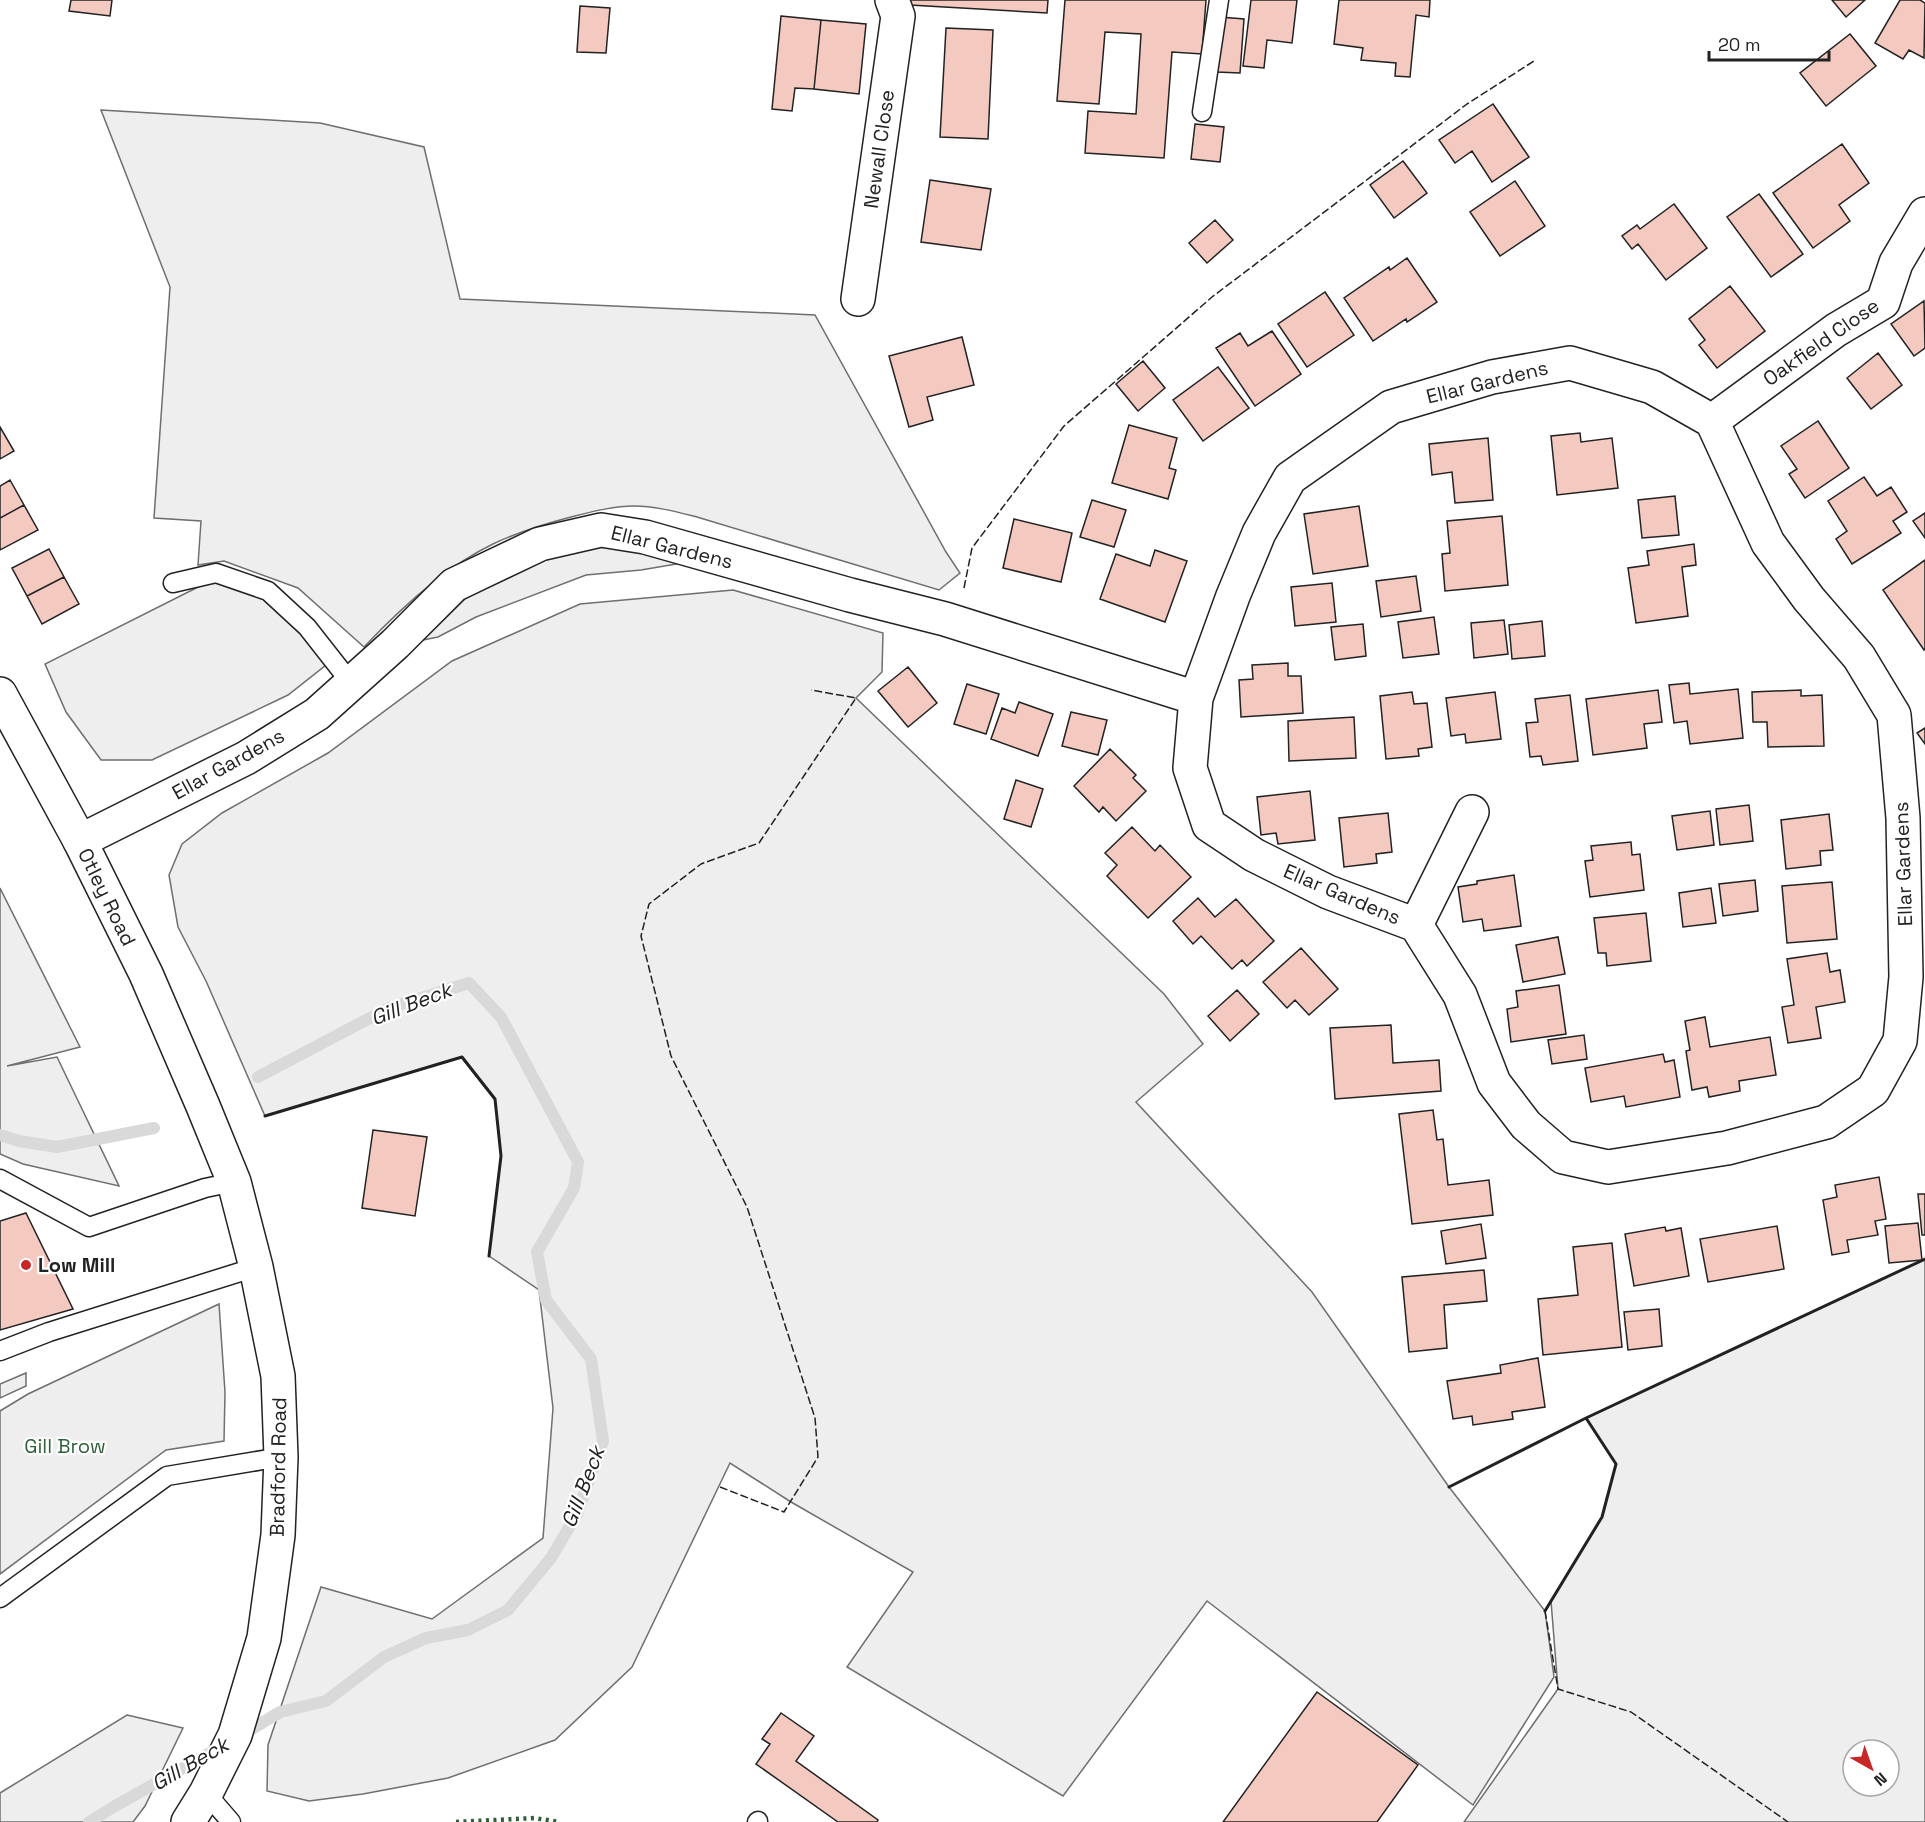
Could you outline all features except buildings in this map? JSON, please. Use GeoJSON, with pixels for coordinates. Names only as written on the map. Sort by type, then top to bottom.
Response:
{"type":"FeatureCollection","features":[{"type":"Feature","properties":{"kind":"street","name":"Newall Close"},"geometry":{"type":"LineString","coordinates":[[858,299],[898,16],[892,0]]}},
{"type":"Feature","properties":{"kind":"street","name":"Oakfield Close"},"geometry":{"type":"LineString","coordinates":[[1712,421],[1836,330],[1883,302],[1896,263],[1925,214]]}},
{"type":"Feature","properties":{"kind":"street","name":"Ellar Gardens"},"geometry":{"type":"LineString","coordinates":[[1570,363],[1652,387],[1712,421],[1768,543],[1809,599],[1859,657],[1894,715],[1914,818],[1906,977],[1900,1041],[1873,1090],[1826,1122],[1727,1148],[1608,1167],[1563,1157],[1526,1125],[1494,1083],[1460,995],[1416,925],[1328,892],[1254,855],[1209,825],[1190,768],[1196,698],[1233,596],[1259,533],[1290,478],[1391,407],[1492,376],[1570,363]]}},
{"type":"Feature","properties":{"kind":"street","name":"Ellar Gardens"},"geometry":{"type":"LineString","coordinates":[[80,841],[246,758],[317,714],[395,644],[454,585],[540,544],[601,530],[645,537],[850,595],[945,619],[1196,698]]}},
{"type":"Feature","properties":{"kind":"street","name":"Otley Road"},"geometry":{"type":"LineString","coordinates":[[0,694],[80,841],[146,974],[203,1106]]}},
{"type":"Feature","properties":{"kind":"street"},"geometry":{"type":"LineString","coordinates":[[1416,925],[1472,812]]}},
{"type":"Feature","properties":{"kind":"street","name":"Bradford Road"},"geometry":{"type":"LineString","coordinates":[[188,1822],[206,1793],[235,1735],[264,1638],[278,1536],[281,1457],[278,1376],[256,1267],[234,1182],[203,1106]]}},
{"type":"Feature","properties":{"kind":"lane"},"geometry":{"type":"LineString","coordinates":[[1202,112],[1219,0]]}},
{"type":"Feature","properties":{"kind":"lane"},"geometry":{"type":"LineString","coordinates":[[173,583],[216,573],[268,591],[307,627],[351,683]]}},
{"type":"Feature","properties":{"kind":"lane"},"geometry":{"type":"LineString","coordinates":[[0,1179],[89,1227],[206,1188],[234,1182]]}},
{"type":"Feature","properties":{"kind":"lane"},"geometry":{"type":"LineString","coordinates":[[0,1351],[49,1332],[256,1267]]}},
{"type":"Feature","properties":{"kind":"lane"},"geometry":{"type":"LineString","coordinates":[[0,1598],[167,1476],[281,1457]]}},
{"type":"Feature","properties":{"kind":"lane"},"geometry":{"type":"LineString","coordinates":[[206,1793],[231,1822]]}},
{"type":"Feature","properties":{"kind":"green space"},"geometry":{"type":"Polygon","coordinates":[[[101,110],[320,123],[424,147],[460,299],[815,315],[946,552],[960,573],[939,590],[697,517],[650,507],[618,507],[551,522],[502,540],[476,553],[424,590],[364,647],[298,588],[224,561],[198,565],[201,521],[154,518],[170,287],[101,110]]]}},
{"type":"Feature","properties":{"kind":"green space"},"geometry":{"type":"Polygon","coordinates":[[[594,544],[694,561],[641,570],[586,575],[476,617],[438,637],[423,640],[466,598],[532,563],[594,544]]]}},
{"type":"Feature","properties":{"kind":"green space"},"geometry":{"type":"Polygon","coordinates":[[[230,580],[274,603],[306,636],[326,665],[288,695],[152,760],[101,760],[66,712],[45,664],[208,582],[230,580]]]}},
{"type":"Feature","properties":{"kind":"green space"},"geometry":{"type":"Polygon","coordinates":[[[733,590],[883,633],[882,672],[856,698],[1164,994],[1203,1044],[1136,1102],[1312,1292],[1449,1487],[1545,1611],[1554,1677],[1473,1805],[1207,1601],[1063,1796],[847,1667],[913,1572],[791,1502],[730,1463],[632,1667],[555,1740],[448,1778],[363,1794],[309,1801],[267,1791],[268,1745],[321,1587],[432,1619],[543,1538],[553,1408],[539,1290],[489,1256],[501,1156],[495,1100],[461,1057],[265,1116],[206,981],[178,927],[169,875],[182,844],[222,813],[328,753],[452,661],[580,604],[733,590]]]}},
{"type":"Feature","properties":{"kind":"green space"},"geometry":{"type":"Polygon","coordinates":[[[0,888],[80,1047],[7,1066],[57,1057],[119,1186],[23,1164],[0,1154],[0,888]]]}},
{"type":"Feature","properties":{"kind":"green space"},"geometry":{"type":"Polygon","coordinates":[[[1925,1259],[1925,1822],[1464,1822],[1558,1689],[1551,1601],[1602,1517],[1616,1464],[1586,1418],[1925,1259]]]}},
{"type":"Feature","properties":{"kind":"green space","name":"Gill Brow"},"geometry":{"type":"Polygon","coordinates":[[[219,1304],[225,1392],[224,1441],[166,1450],[0,1574],[0,1411],[28,1394],[219,1304]]]}},
{"type":"Feature","properties":{"kind":"green space"},"geometry":{"type":"Polygon","coordinates":[[[26,1373],[26,1386],[0,1398],[0,1384],[26,1373]]]}},
{"type":"Feature","properties":{"kind":"green space"},"geometry":{"type":"Polygon","coordinates":[[[127,1715],[183,1728],[145,1806],[133,1822],[0,1822],[0,1793],[127,1715]]]}},
{"type":"Feature","properties":{"kind":"waterway","name":"Gill Beck"},"geometry":{"type":"LineString","coordinates":[[242,1735],[280,1712],[326,1701],[384,1657],[426,1638],[468,1630],[508,1610],[551,1558],[577,1514],[603,1441],[591,1359],[546,1300],[537,1252],[574,1188],[578,1162],[501,1017],[469,983],[389,1008],[258,1077]]}},
{"type":"Feature","properties":{"kind":"waterway","name":"Gill Beck"},"geometry":{"type":"LineString","coordinates":[[0,1135],[19,1141],[57,1147],[154,1128]]}},
{"type":"Feature","properties":{"kind":"waterway","name":"Gill Beck"},"geometry":{"type":"LineString","coordinates":[[89,1822],[219,1748]]}},
{"type":"Feature","properties":{"kind":"hedge"},"geometry":{"type":"LineString","coordinates":[[456,1822],[534,1818],[560,1822]]}},
{"type":"Feature","properties":{"kind":"fence"},"geometry":{"type":"LineString","coordinates":[[964,588],[972,548],[1064,426],[1212,297],[1467,104],[1534,61]]}},
{"type":"Feature","properties":{"kind":"fence"},"geometry":{"type":"LineString","coordinates":[[720,1487],[784,1512],[818,1457],[815,1418],[747,1207],[671,1056],[641,936],[649,904],[701,864],[759,843],[856,698],[811,690]]}},
{"type":"Feature","properties":{"kind":"fence"},"geometry":{"type":"LineString","coordinates":[[1545,1611],[1558,1689],[1631,1712],[1788,1822]]}},
{"type":"Feature","properties":{"kind":"wall"},"geometry":{"type":"LineString","coordinates":[[265,1116],[462,1057],[495,1099],[501,1156],[489,1256]]}},
{"type":"Feature","properties":{"kind":"wall"},"geometry":{"type":"LineString","coordinates":[[1449,1487],[1586,1418],[1925,1259]]}},
{"type":"Feature","properties":{"kind":"wall"},"geometry":{"type":"LineString","coordinates":[[1545,1611],[1602,1517],[1616,1464],[1586,1418]]}},
{"type":"Feature","properties":{"kind":"place","name":"Low Mill"},"geometry":{"type":"Point","coordinates":[26,1265]}}]}
